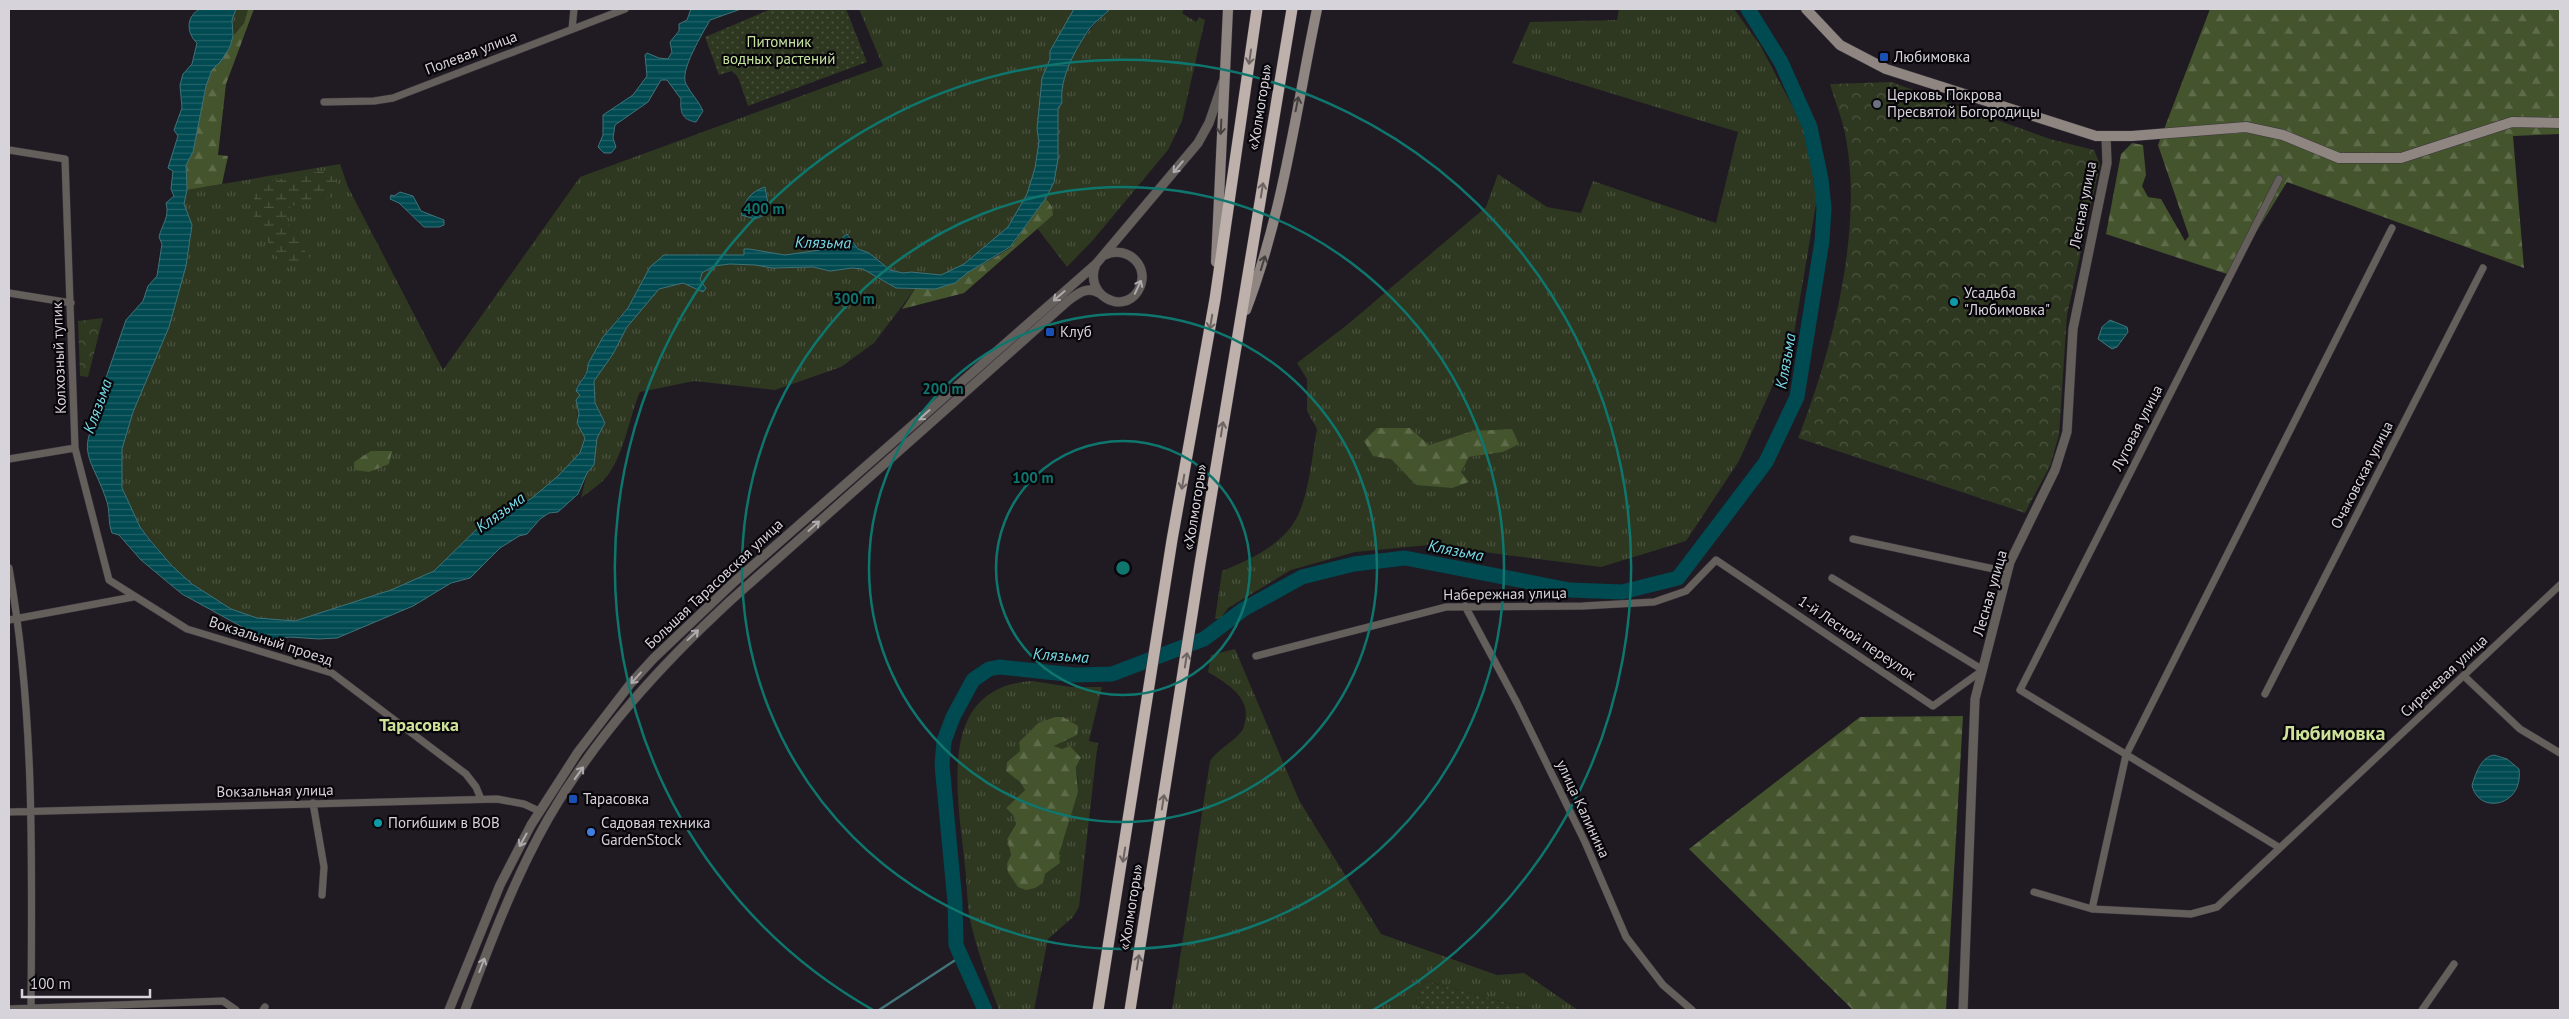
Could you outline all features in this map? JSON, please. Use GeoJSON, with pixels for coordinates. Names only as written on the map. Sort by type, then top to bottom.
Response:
{"type":"FeatureCollection","features":[{"type":"Feature","properties":{"kind":"highway","name":"«Холмогоры»"},"geometry":{"type":"LineString","coordinates":[[1098,1010],[1146,720],[1167,578],[1215,299],[1257,9]]}},
{"type":"Feature","properties":{"kind":"highway","name":"«Холмогоры»"},"geometry":{"type":"LineString","coordinates":[[1130,1010],[1200,564],[1292,9]]}},
{"type":"Feature","properties":{"kind":"main road"},"geometry":{"type":"LineString","coordinates":[[1215,299],[1228,9]]}},
{"type":"Feature","properties":{"kind":"main road"},"geometry":{"type":"LineString","coordinates":[[1240,325],[1262,265],[1277,211],[1317,9]]}},
{"type":"Feature","properties":{"kind":"main road"},"geometry":{"type":"LineString","coordinates":[[1806,9],[1840,46],[1860,58],[1891,71],[2078,132],[2106,136],[2246,127],[2283,134],[2339,158],[2401,158],[2512,122],[2560,123]]}},
{"type":"Feature","properties":{"kind":"street"},"geometry":{"type":"LineString","coordinates":[[572,29],[574,9]]}},
{"type":"Feature","properties":{"kind":"street","name":"Полевая улица"},"geometry":{"type":"LineString","coordinates":[[324,102],[374,101],[393,98],[625,9]]}},
{"type":"Feature","properties":{"kind":"street","name":"Большая Тарасовская улица"},"geometry":{"type":"LineString","coordinates":[[449,1010],[500,885],[540,811],[578,752],[631,683],[654,658],[734,582],[1098,261],[1198,144],[1209,124],[1224,78]]}},
{"type":"Feature","properties":{"kind":"street","name":"Лесная улица"},"geometry":{"type":"LineString","coordinates":[[1963,1010],[1975,699],[2010,562],[2054,470],[2067,432],[2073,329],[2107,163],[2106,136]]}},
{"type":"Feature","properties":{"kind":"street","name":"Колхозный тупик"},"geometry":{"type":"LineString","coordinates":[[9,150],[65,159],[75,448],[109,580],[133,597]]}},
{"type":"Feature","properties":{"kind":"street","name":"Луговая улица"},"geometry":{"type":"LineString","coordinates":[[2126,755],[2020,690],[2279,179]]}},
{"type":"Feature","properties":{"kind":"street"},"geometry":{"type":"LineString","coordinates":[[2092,909],[2126,755],[2392,228]]}},
{"type":"Feature","properties":{"kind":"street"},"geometry":{"type":"LineString","coordinates":[[1114,252],[1123,252],[1133,257],[1139,265],[1142,282],[1135,294],[1125,300],[1110,300],[1099,293],[1093,279],[1098,261],[1114,252]]}},
{"type":"Feature","properties":{"kind":"street","name":"Очаковская улица"},"geometry":{"type":"LineString","coordinates":[[2265,694],[2484,268]]}},
{"type":"Feature","properties":{"kind":"street","name":"Большая Тарасовская улица"},"geometry":{"type":"LineString","coordinates":[[465,1010],[485,956],[534,844],[565,793],[642,688],[680,647],[730,601],[1069,300],[1090,289],[1099,293]]}},
{"type":"Feature","properties":{"kind":"street"},"geometry":{"type":"LineString","coordinates":[[9,293],[71,303]]}},
{"type":"Feature","properties":{"kind":"street"},"geometry":{"type":"LineString","coordinates":[[9,459],[75,448]]}},
{"type":"Feature","properties":{"kind":"street"},"geometry":{"type":"LineString","coordinates":[[1853,539],[2008,572]]}},
{"type":"Feature","properties":{"kind":"street","name":"Набережная улица"},"geometry":{"type":"LineString","coordinates":[[1256,656],[1436,609],[1465,606],[1583,606],[1654,602],[1686,591],[1716,560]]}},
{"type":"Feature","properties":{"kind":"street","name":"1-й Лесной переулок"},"geometry":{"type":"LineString","coordinates":[[1716,560],[1933,706],[1983,670]]}},
{"type":"Feature","properties":{"kind":"street"},"geometry":{"type":"LineString","coordinates":[[9,568],[18,619],[31,810],[31,1009]]}},
{"type":"Feature","properties":{"kind":"street"},"geometry":{"type":"LineString","coordinates":[[1832,578],[1983,670]]}},
{"type":"Feature","properties":{"kind":"street","name":"Сиреневая улица"},"geometry":{"type":"LineString","coordinates":[[2034,892],[2092,909],[2191,914],[2217,907],[2560,585]]}},
{"type":"Feature","properties":{"kind":"street"},"geometry":{"type":"LineString","coordinates":[[9,620],[133,597]]}},
{"type":"Feature","properties":{"kind":"street","name":"Вокзальный проезд"},"geometry":{"type":"LineString","coordinates":[[133,597],[187,629],[332,673],[466,774],[476,787],[481,800]]}},
{"type":"Feature","properties":{"kind":"street","name":"улица Калинина"},"geometry":{"type":"LineString","coordinates":[[1465,606],[1517,702],[1585,842],[1626,938],[1663,984],[1692,1010]]}},
{"type":"Feature","properties":{"kind":"street"},"geometry":{"type":"LineString","coordinates":[[2464,676],[2520,729],[2560,753]]}},
{"type":"Feature","properties":{"kind":"street"},"geometry":{"type":"LineString","coordinates":[[2126,755],[2280,848]]}},
{"type":"Feature","properties":{"kind":"street","name":"Вокзальная улица"},"geometry":{"type":"LineString","coordinates":[[9,812],[481,800],[511,801],[540,811]]}},
{"type":"Feature","properties":{"kind":"street"},"geometry":{"type":"LineString","coordinates":[[313,804],[324,867],[322,896]]}},
{"type":"Feature","properties":{"kind":"street"},"geometry":{"type":"LineString","coordinates":[[2422,1010],[2454,964]]}},
{"type":"Feature","properties":{"kind":"street"},"geometry":{"type":"LineString","coordinates":[[9,1009],[223,1001],[236,1010]]}},
{"type":"Feature","properties":{"kind":"green space"},"geometry":{"type":"Polygon","coordinates":[[[236,9],[248,9],[244,23],[233,36],[232,20],[236,9]]]}},
{"type":"Feature","properties":{"kind":"green space"},"geometry":{"type":"Polygon","coordinates":[[[248,9],[254,9],[226,84],[218,155],[228,156],[222,184],[187,190],[186,165],[193,152],[206,86],[212,69],[221,61],[230,47],[233,36],[244,23],[248,9]]]}},
{"type":"Feature","properties":{"kind":"green space","name":"Питомник водных растений"},"geometry":{"type":"Polygon","coordinates":[[[771,9],[846,9],[867,62],[748,106],[738,77],[732,71],[719,75],[705,37],[771,9]]]}},
{"type":"Feature","properties":{"kind":"green space"},"geometry":{"type":"Polygon","coordinates":[[[859,9],[1074,9],[1050,51],[1050,59],[1042,78],[1037,129],[1039,142],[1035,168],[1027,194],[1008,227],[964,264],[941,275],[903,273],[890,270],[869,253],[858,249],[849,235],[842,241],[843,246],[834,249],[785,255],[749,249],[744,255],[664,255],[650,267],[628,308],[618,318],[577,387],[576,391],[580,394],[577,419],[585,438],[580,453],[558,476],[532,498],[500,518],[482,524],[434,571],[391,590],[295,621],[257,618],[231,609],[192,584],[172,566],[140,527],[122,488],[122,449],[133,412],[169,327],[186,266],[192,225],[184,204],[187,190],[340,164],[348,187],[443,370],[580,177],[883,66],[859,9]]]}},
{"type":"Feature","properties":{"kind":"green space"},"geometry":{"type":"Polygon","coordinates":[[[1110,9],[1184,9],[1182,13],[1196,22],[1199,17],[1205,20],[1182,121],[1168,150],[1093,240],[1067,267],[1037,228],[1042,223],[1048,200],[1046,198],[1051,187],[1056,165],[1058,108],[1062,103],[1064,77],[1075,51],[1083,39],[1110,9]]]}},
{"type":"Feature","properties":{"kind":"green space"},"geometry":{"type":"Polygon","coordinates":[[[1619,9],[1734,9],[1760,45],[1806,132],[1817,198],[1793,340],[1739,461],[1686,541],[1601,567],[1429,545],[1355,552],[1291,570],[1228,608],[1221,618],[1215,619],[1222,571],[1264,551],[1282,537],[1296,519],[1304,499],[1310,475],[1317,429],[1307,411],[1307,379],[1297,363],[1347,325],[1486,207],[1498,174],[1547,207],[1581,213],[1593,181],[1716,223],[1738,132],[1512,63],[1530,22],[1617,20],[1619,9]],[[1410,428],[1391,459],[1416,485],[1460,472],[1469,457],[1503,452],[1472,431],[1429,445],[1410,428]]]}},
{"type":"Feature","properties":{"kind":"green space"},"geometry":{"type":"Polygon","coordinates":[[[2210,9],[2560,9],[2560,134],[2513,136],[2524,268],[2287,182],[2230,275],[2106,234],[2121,154],[2132,143],[2143,145],[2146,175],[2142,186],[2148,197],[2161,199],[2185,241],[2189,236],[2158,145],[2210,9]]]}},
{"type":"Feature","properties":{"kind":"green space","name":"Усадьба \"Любимовка\""},"geometry":{"type":"Polygon","coordinates":[[[1891,82],[2050,139],[2094,150],[2100,164],[2067,315],[2059,435],[2050,466],[2025,513],[1798,438],[1811,404],[1833,330],[1847,251],[1850,174],[1845,132],[1830,84],[1891,82]]]}},
{"type":"Feature","properties":{"kind":"green space"},"geometry":{"type":"Polygon","coordinates":[[[333,169],[337,185],[333,197],[291,206],[286,213],[292,231],[310,258],[300,265],[278,259],[254,217],[254,188],[264,182],[333,169]]]}},
{"type":"Feature","properties":{"kind":"green space"},"geometry":{"type":"Polygon","coordinates":[[[1046,198],[1052,207],[1053,215],[964,293],[902,309],[915,289],[935,289],[955,283],[967,273],[1010,248],[1046,198]]]}},
{"type":"Feature","properties":{"kind":"green space"},"geometry":{"type":"Polygon","coordinates":[[[730,264],[772,268],[813,267],[830,271],[852,268],[863,269],[896,288],[915,289],[874,343],[841,367],[775,390],[694,381],[640,392],[623,445],[614,466],[602,481],[581,498],[587,473],[594,465],[597,438],[605,423],[595,403],[594,381],[613,354],[627,327],[658,289],[683,283],[703,292],[700,280],[702,273],[714,266],[730,264]]]}},
{"type":"Feature","properties":{"kind":"green space"},"geometry":{"type":"Polygon","coordinates":[[[103,318],[88,377],[80,376],[78,321],[103,318]]]}},
{"type":"Feature","properties":{"kind":"green space"},"geometry":{"type":"Polygon","coordinates":[[[1377,428],[1410,428],[1429,445],[1472,431],[1512,429],[1519,444],[1503,452],[1469,457],[1461,472],[1469,482],[1452,488],[1416,485],[1391,459],[1373,456],[1364,441],[1377,428]]]}},
{"type":"Feature","properties":{"kind":"green space"},"geometry":{"type":"Polygon","coordinates":[[[371,451],[392,451],[389,464],[369,472],[354,470],[354,462],[371,451]]]}},
{"type":"Feature","properties":{"kind":"green space"},"geometry":{"type":"Polygon","coordinates":[[[1235,649],[1299,800],[1381,934],[1497,975],[1524,973],[1578,1010],[1533,1010],[1425,981],[1415,1004],[1426,1010],[1172,1010],[1210,761],[1241,732],[1246,712],[1241,698],[1229,686],[1208,672],[1211,655],[1235,649]]]}},
{"type":"Feature","properties":{"kind":"green space"},"geometry":{"type":"Polygon","coordinates":[[[1032,681],[1071,687],[1102,687],[1089,741],[1098,743],[1079,907],[1073,917],[1048,939],[1034,1010],[999,1010],[970,920],[957,771],[963,733],[969,717],[975,708],[996,690],[1032,681]],[[1038,723],[1019,742],[1020,751],[1007,763],[1007,771],[1020,782],[1025,790],[1006,808],[1013,815],[1016,824],[1007,839],[1011,855],[1007,863],[1045,874],[1060,863],[1059,854],[1078,783],[1076,767],[1081,759],[1054,746],[1077,735],[1038,723]]]}},
{"type":"Feature","properties":{"kind":"green space"},"geometry":{"type":"Polygon","coordinates":[[[1963,716],[1946,1010],[1853,1010],[1689,849],[1860,717],[1963,716]]]}},
{"type":"Feature","properties":{"kind":"green space"},"geometry":{"type":"Polygon","coordinates":[[[1055,717],[1063,717],[1078,726],[1077,735],[1054,746],[1062,749],[1070,746],[1081,758],[1076,767],[1078,792],[1059,854],[1060,863],[1045,874],[1043,883],[1035,888],[1026,890],[1018,887],[1008,872],[1007,863],[1011,855],[1007,839],[1016,824],[1013,815],[1006,808],[1025,790],[1020,782],[1006,771],[1007,762],[1020,751],[1019,742],[1038,723],[1055,717]]]}},
{"type":"Feature","properties":{"kind":"green space"},"geometry":{"type":"Polygon","coordinates":[[[1425,981],[1533,1010],[1426,1010],[1415,1004],[1425,981]]]}},
{"type":"Feature","properties":{"kind":"water"},"geometry":{"type":"Polygon","coordinates":[[[200,9],[236,9],[232,20],[233,36],[230,47],[221,61],[212,70],[206,86],[193,152],[186,165],[187,190],[184,204],[192,225],[186,266],[169,327],[133,412],[122,449],[122,488],[140,527],[172,566],[192,584],[231,609],[257,618],[295,621],[391,590],[434,571],[482,524],[500,518],[532,498],[558,476],[580,453],[585,438],[577,423],[579,413],[576,400],[580,395],[576,391],[587,371],[588,364],[603,337],[628,308],[650,267],[664,255],[744,255],[744,249],[749,249],[785,255],[841,247],[843,246],[843,237],[847,234],[858,249],[869,253],[890,270],[903,273],[941,275],[964,264],[1008,227],[1027,194],[1035,168],[1039,142],[1037,129],[1042,78],[1050,59],[1050,51],[1074,9],[1110,9],[1090,28],[1070,64],[1063,84],[1062,103],[1058,108],[1058,159],[1054,182],[1046,198],[1010,247],[967,273],[955,283],[935,289],[896,288],[863,269],[852,268],[830,271],[813,267],[772,268],[730,264],[714,266],[702,273],[700,280],[706,288],[703,292],[683,283],[659,289],[627,327],[613,354],[594,381],[595,403],[605,423],[597,438],[594,465],[587,473],[578,494],[558,512],[549,513],[540,519],[527,534],[519,536],[500,548],[470,578],[451,583],[413,606],[337,638],[290,637],[266,640],[182,594],[141,560],[119,535],[112,533],[107,502],[88,455],[89,434],[105,406],[103,399],[99,398],[126,320],[143,301],[148,286],[157,276],[162,244],[159,237],[167,212],[166,203],[174,196],[171,189],[173,171],[168,168],[178,136],[174,130],[182,108],[180,85],[183,74],[192,64],[197,43],[189,30],[189,25],[192,16],[200,9]]]}},
{"type":"Feature","properties":{"kind":"water"},"geometry":{"type":"Polygon","coordinates":[[[691,9],[741,9],[710,20],[689,61],[686,70],[686,84],[703,111],[696,122],[685,117],[681,108],[681,99],[667,80],[661,80],[648,102],[615,125],[613,138],[616,147],[611,153],[604,153],[598,147],[603,135],[603,115],[633,95],[647,76],[645,55],[647,53],[659,58],[668,59],[672,52],[670,42],[679,31],[679,24],[687,20],[691,9]]]}},
{"type":"Feature","properties":{"kind":"water"},"geometry":{"type":"Polygon","coordinates":[[[765,187],[768,204],[767,214],[755,219],[741,215],[749,197],[755,191],[765,187]]]}},
{"type":"Feature","properties":{"kind":"water"},"geometry":{"type":"Polygon","coordinates":[[[400,192],[413,196],[421,211],[444,220],[444,225],[424,227],[399,203],[390,199],[391,195],[394,196],[400,192]]]}},
{"type":"Feature","properties":{"kind":"water"},"geometry":{"type":"Polygon","coordinates":[[[2110,320],[2127,327],[2128,332],[2117,347],[2112,349],[2098,339],[2102,327],[2110,320]]]}},
{"type":"Feature","properties":{"kind":"water"},"geometry":{"type":"Polygon","coordinates":[[[2494,755],[2507,759],[2519,769],[2519,782],[2515,792],[2508,799],[2491,803],[2483,800],[2476,794],[2472,785],[2482,762],[2489,756],[2494,755]]]}},
{"type":"Feature","properties":{"kind":"waterway","name":"Клязьма"},"geometry":{"type":"LineString","coordinates":[[985,1010],[956,945],[955,902],[942,765],[944,741],[953,717],[973,680],[989,669],[999,667],[1075,675],[1112,674],[1204,639],[1244,609],[1302,577],[1354,564],[1405,558],[1570,590],[1622,592],[1678,578],[1766,462],[1797,397],[1822,241],[1824,208],[1821,179],[1810,127],[1781,62],[1748,9]]}},
{"type":"Feature","properties":{"kind":"waterway"},"geometry":{"type":"LineString","coordinates":[[879,1010],[960,957]]}},
{"type":"Feature","properties":{"kind":"place","name":"Любимовка"},"geometry":{"type":"Point","coordinates":[1884,57]}},
{"type":"Feature","properties":{"kind":"place","name":"Церковь Покрова Пресвятой Богородицы"},"geometry":{"type":"Point","coordinates":[1877,104]}},
{"type":"Feature","properties":{"kind":"place","name":"Усадьба \"Любимовка\""},"geometry":{"type":"Point","coordinates":[1954,302]}},
{"type":"Feature","properties":{"kind":"place","name":"Клуб"},"geometry":{"type":"Point","coordinates":[1050,332]}},
{"type":"Feature","properties":{"kind":"place","name":"Тарасовка"},"geometry":{"type":"Point","coordinates":[573,799]}},
{"type":"Feature","properties":{"kind":"place","name":"Погибшим в ВОВ"},"geometry":{"type":"Point","coordinates":[378,823]}},
{"type":"Feature","properties":{"kind":"place","name":"Садовая техника GardenStock"},"geometry":{"type":"Point","coordinates":[591,832]}},
{"type":"Feature","properties":{"kind":"district","name":"Тарасовка"},"geometry":{"type":"Point","coordinates":[419,725]}},
{"type":"Feature","properties":{"kind":"district","name":"Любимовка"},"geometry":{"type":"Point","coordinates":[2334,733]}}]}
